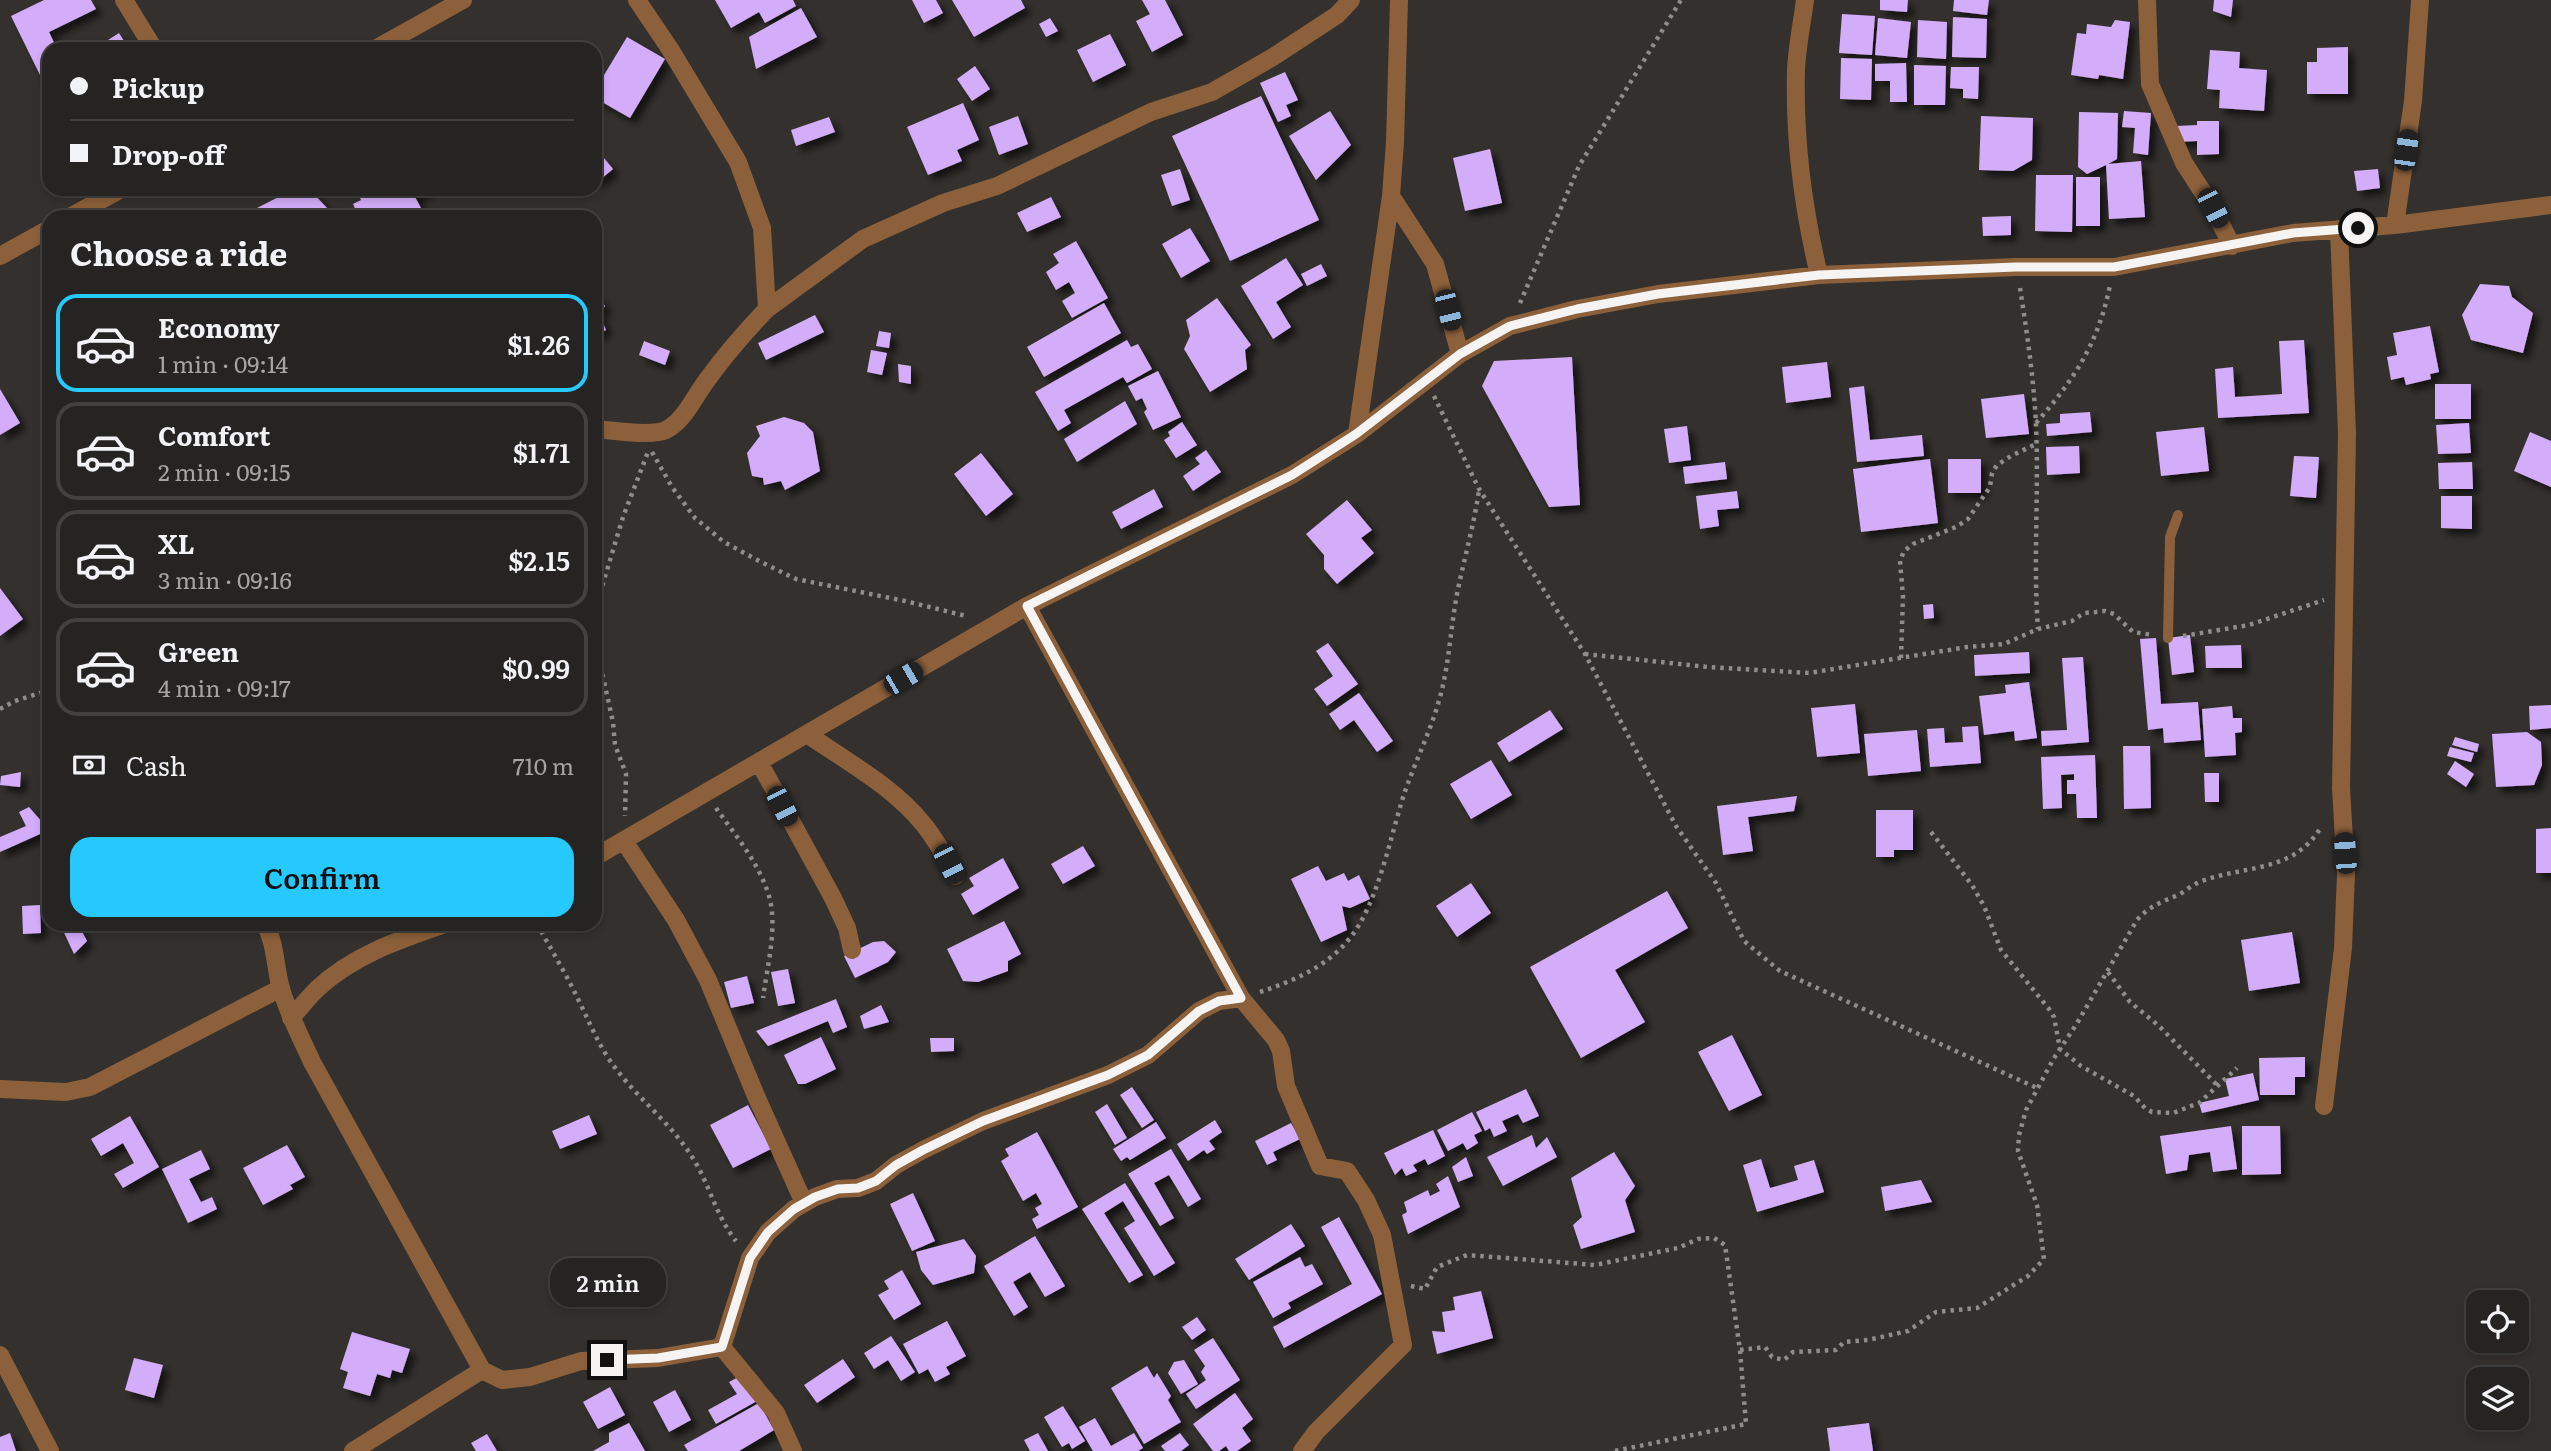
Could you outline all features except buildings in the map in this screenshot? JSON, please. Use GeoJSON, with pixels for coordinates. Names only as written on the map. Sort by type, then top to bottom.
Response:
{"type":"FeatureCollection","features":[{"type":"Feature","properties":{"kind":"street"},"geometry":{"type":"LineString","coordinates":[[124,0],[150,42]]}},
{"type":"Feature","properties":{"kind":"street"},"geometry":{"type":"LineString","coordinates":[[387,42],[463,0]]}},
{"type":"Feature","properties":{"kind":"street"},"geometry":{"type":"LineString","coordinates":[[637,0],[738,162],[762,228],[767,309]]}},
{"type":"Feature","properties":{"kind":"street"},"geometry":{"type":"LineString","coordinates":[[602,429],[664,431],[684,415],[705,382],[767,309],[863,239],[943,203],[997,187],[1151,112],[1212,92],[1273,57],[1337,15],[1351,0]]}},
{"type":"Feature","properties":{"kind":"street"},"geometry":{"type":"LineString","coordinates":[[1356,434],[1391,196],[1399,0]]}},
{"type":"Feature","properties":{"kind":"street"},"geometry":{"type":"LineString","coordinates":[[1805,0],[1796,68],[1797,146],[1809,232],[1819,275]]}},
{"type":"Feature","properties":{"kind":"street"},"geometry":{"type":"LineString","coordinates":[[2147,0],[2150,84],[2183,163],[2213,208],[2232,246]]}},
{"type":"Feature","properties":{"kind":"street"},"geometry":{"type":"LineString","coordinates":[[2395,225],[2413,101],[2420,0]]}},
{"type":"Feature","properties":{"kind":"street"},"geometry":{"type":"LineString","coordinates":[[84,210],[108,196]]}},
{"type":"Feature","properties":{"kind":"street"},"geometry":{"type":"LineString","coordinates":[[1391,196],[1435,264],[1460,354]]}},
{"type":"Feature","properties":{"kind":"street"},"geometry":{"type":"LineString","coordinates":[[602,853],[1027,606],[1292,475],[1356,434],[1460,354],[1510,326],[1577,309],[1658,294],[1819,275],[2016,267],[2114,267],[2293,233],[2395,225],[2551,205]]}},
{"type":"Feature","properties":{"kind":"street"},"geometry":{"type":"LineString","coordinates":[[2324,1105],[2343,948],[2346,874],[2341,788],[2347,433],[2339,229]]}},
{"type":"Feature","properties":{"kind":"street"},"geometry":{"type":"LineString","coordinates":[[0,256],[42,233]]}},
{"type":"Feature","properties":{"kind":"street"},"geometry":{"type":"LineString","coordinates":[[1027,606],[1241,998],[1276,1040],[1281,1051],[1286,1086],[1320,1166],[1347,1171],[1366,1200],[1382,1236],[1403,1345],[1316,1432],[1302,1451]]}},
{"type":"Feature","properties":{"kind":"street"},"geometry":{"type":"LineString","coordinates":[[807,734],[871,779],[923,823],[943,851],[955,876]]}},
{"type":"Feature","properties":{"kind":"street"},"geometry":{"type":"LineString","coordinates":[[759,762],[833,898],[847,928],[852,950]]}},
{"type":"Feature","properties":{"kind":"street"},"geometry":{"type":"LineString","coordinates":[[624,841],[676,920],[708,980],[804,1203]]}},
{"type":"Feature","properties":{"kind":"street"},"geometry":{"type":"LineString","coordinates":[[269,931],[281,988],[291,1018],[312,1062],[482,1370],[502,1380],[530,1377],[581,1361],[658,1358],[722,1347]]}},
{"type":"Feature","properties":{"kind":"street"},"geometry":{"type":"LineString","coordinates":[[291,1018],[318,988],[350,963],[389,943],[424,931]]}},
{"type":"Feature","properties":{"kind":"street"},"geometry":{"type":"LineString","coordinates":[[0,1089],[66,1092],[90,1087],[281,988]]}},
{"type":"Feature","properties":{"kind":"street"},"geometry":{"type":"LineString","coordinates":[[722,1347],[750,1258],[768,1232],[794,1209],[838,1189],[858,1188],[876,1181],[914,1154],[983,1121],[1108,1075],[1148,1055],[1199,1011],[1219,1001],[1241,998]]}},
{"type":"Feature","properties":{"kind":"street"},"geometry":{"type":"LineString","coordinates":[[722,1347],[776,1413],[793,1451]]}},
{"type":"Feature","properties":{"kind":"street"},"geometry":{"type":"LineString","coordinates":[[0,1355],[50,1451]]}},
{"type":"Feature","properties":{"kind":"street"},"geometry":{"type":"LineString","coordinates":[[353,1451],[482,1370]]}},
{"type":"Feature","properties":{"kind":"lane"},"geometry":{"type":"LineString","coordinates":[[2163,636],[2170,537],[2178,515]]}},
{"type":"Feature","properties":{"kind":"path"},"geometry":{"type":"LineString","coordinates":[[1510,326],[1579,166],[1681,0]]}},
{"type":"Feature","properties":{"kind":"path"},"geometry":{"type":"LineString","coordinates":[[2016,267],[2027,335],[2036,423],[2035,588],[2038,629]]}},
{"type":"Feature","properties":{"kind":"path"},"geometry":{"type":"LineString","coordinates":[[2036,423],[2055,402],[2100,327],[2114,267]]}},
{"type":"Feature","properties":{"kind":"path"},"geometry":{"type":"LineString","coordinates":[[1427,380],[1479,489],[1585,654],[1669,814],[1716,883],[1744,941],[1780,971],[2038,1088]]}},
{"type":"Feature","properties":{"kind":"path"},"geometry":{"type":"LineString","coordinates":[[1901,658],[1903,596],[1900,561],[1904,551],[1913,544],[1956,527],[1968,519],[1990,487],[1992,473],[1997,466],[2036,444]]}},
{"type":"Feature","properties":{"kind":"path"},"geometry":{"type":"LineString","coordinates":[[602,587],[623,517],[650,448],[672,487],[695,518],[724,542],[761,562],[796,579],[999,622]]}},
{"type":"Feature","properties":{"kind":"path"},"geometry":{"type":"LineString","coordinates":[[1241,998],[1291,982],[1317,967],[1340,948],[1361,923],[1444,681],[1457,593],[1479,489]]}},
{"type":"Feature","properties":{"kind":"path"},"geometry":{"type":"LineString","coordinates":[[2181,636],[2249,625],[2344,593]]}},
{"type":"Feature","properties":{"kind":"path"},"geometry":{"type":"LineString","coordinates":[[1585,654],[1708,667],[1809,673],[1967,647],[2004,644],[2038,629],[2072,621],[2084,613],[2105,611],[2114,614],[2133,632],[2163,636]]}},
{"type":"Feature","properties":{"kind":"path"},"geometry":{"type":"LineString","coordinates":[[602,672],[615,745],[626,774],[624,841]]}},
{"type":"Feature","properties":{"kind":"path"},"geometry":{"type":"LineString","coordinates":[[0,709],[42,693]]}},
{"type":"Feature","properties":{"kind":"path"},"geometry":{"type":"LineString","coordinates":[[705,794],[753,861],[770,899],[771,932],[763,998]]}},
{"type":"Feature","properties":{"kind":"path"},"geometry":{"type":"LineString","coordinates":[[1740,1350],[1765,1347],[1772,1357],[1783,1360],[1793,1352],[1836,1350],[1844,1342],[1908,1331],[1936,1312],[1977,1308],[2028,1276],[2045,1259],[2037,1205],[2018,1151],[2026,1110],[2137,920],[2146,910],[2199,882],[2285,861],[2318,832],[2324,821]]}},
{"type":"Feature","properties":{"kind":"path"},"geometry":{"type":"LineString","coordinates":[[1931,832],[1972,885],[1984,906],[2001,950],[2054,1017],[2060,1049],[2081,1066],[2134,1096],[2152,1112],[2173,1113],[2199,1103],[2237,1068]]}},
{"type":"Feature","properties":{"kind":"path"},"geometry":{"type":"LineString","coordinates":[[541,931],[612,1064],[667,1123],[695,1161],[727,1229],[750,1258]]}},
{"type":"Feature","properties":{"kind":"path"},"geometry":{"type":"LineString","coordinates":[[2108,972],[2130,1002],[2217,1085]]}},
{"type":"Feature","properties":{"kind":"path"},"geometry":{"type":"LineString","coordinates":[[1410,1285],[1425,1289],[1437,1267],[1466,1255],[1595,1265],[1678,1248],[1698,1239],[1714,1238],[1725,1245],[1740,1350],[1746,1424],[1615,1451]]}},
{"type":"Feature","properties":{"kind":"route"},"geometry":{"type":"LineString","coordinates":[[607,1360],[658,1358],[722,1347],[750,1258],[768,1232],[794,1209],[815,1197],[838,1189],[858,1188],[876,1181],[896,1165],[983,1121],[1108,1075],[1148,1055],[1199,1011],[1219,1001],[1241,998],[1027,606],[1292,475],[1356,434],[1460,354],[1510,326],[1577,309],[1658,294],[1819,275],[2016,267],[2114,267],[2293,233],[2358,228]]}}]}
